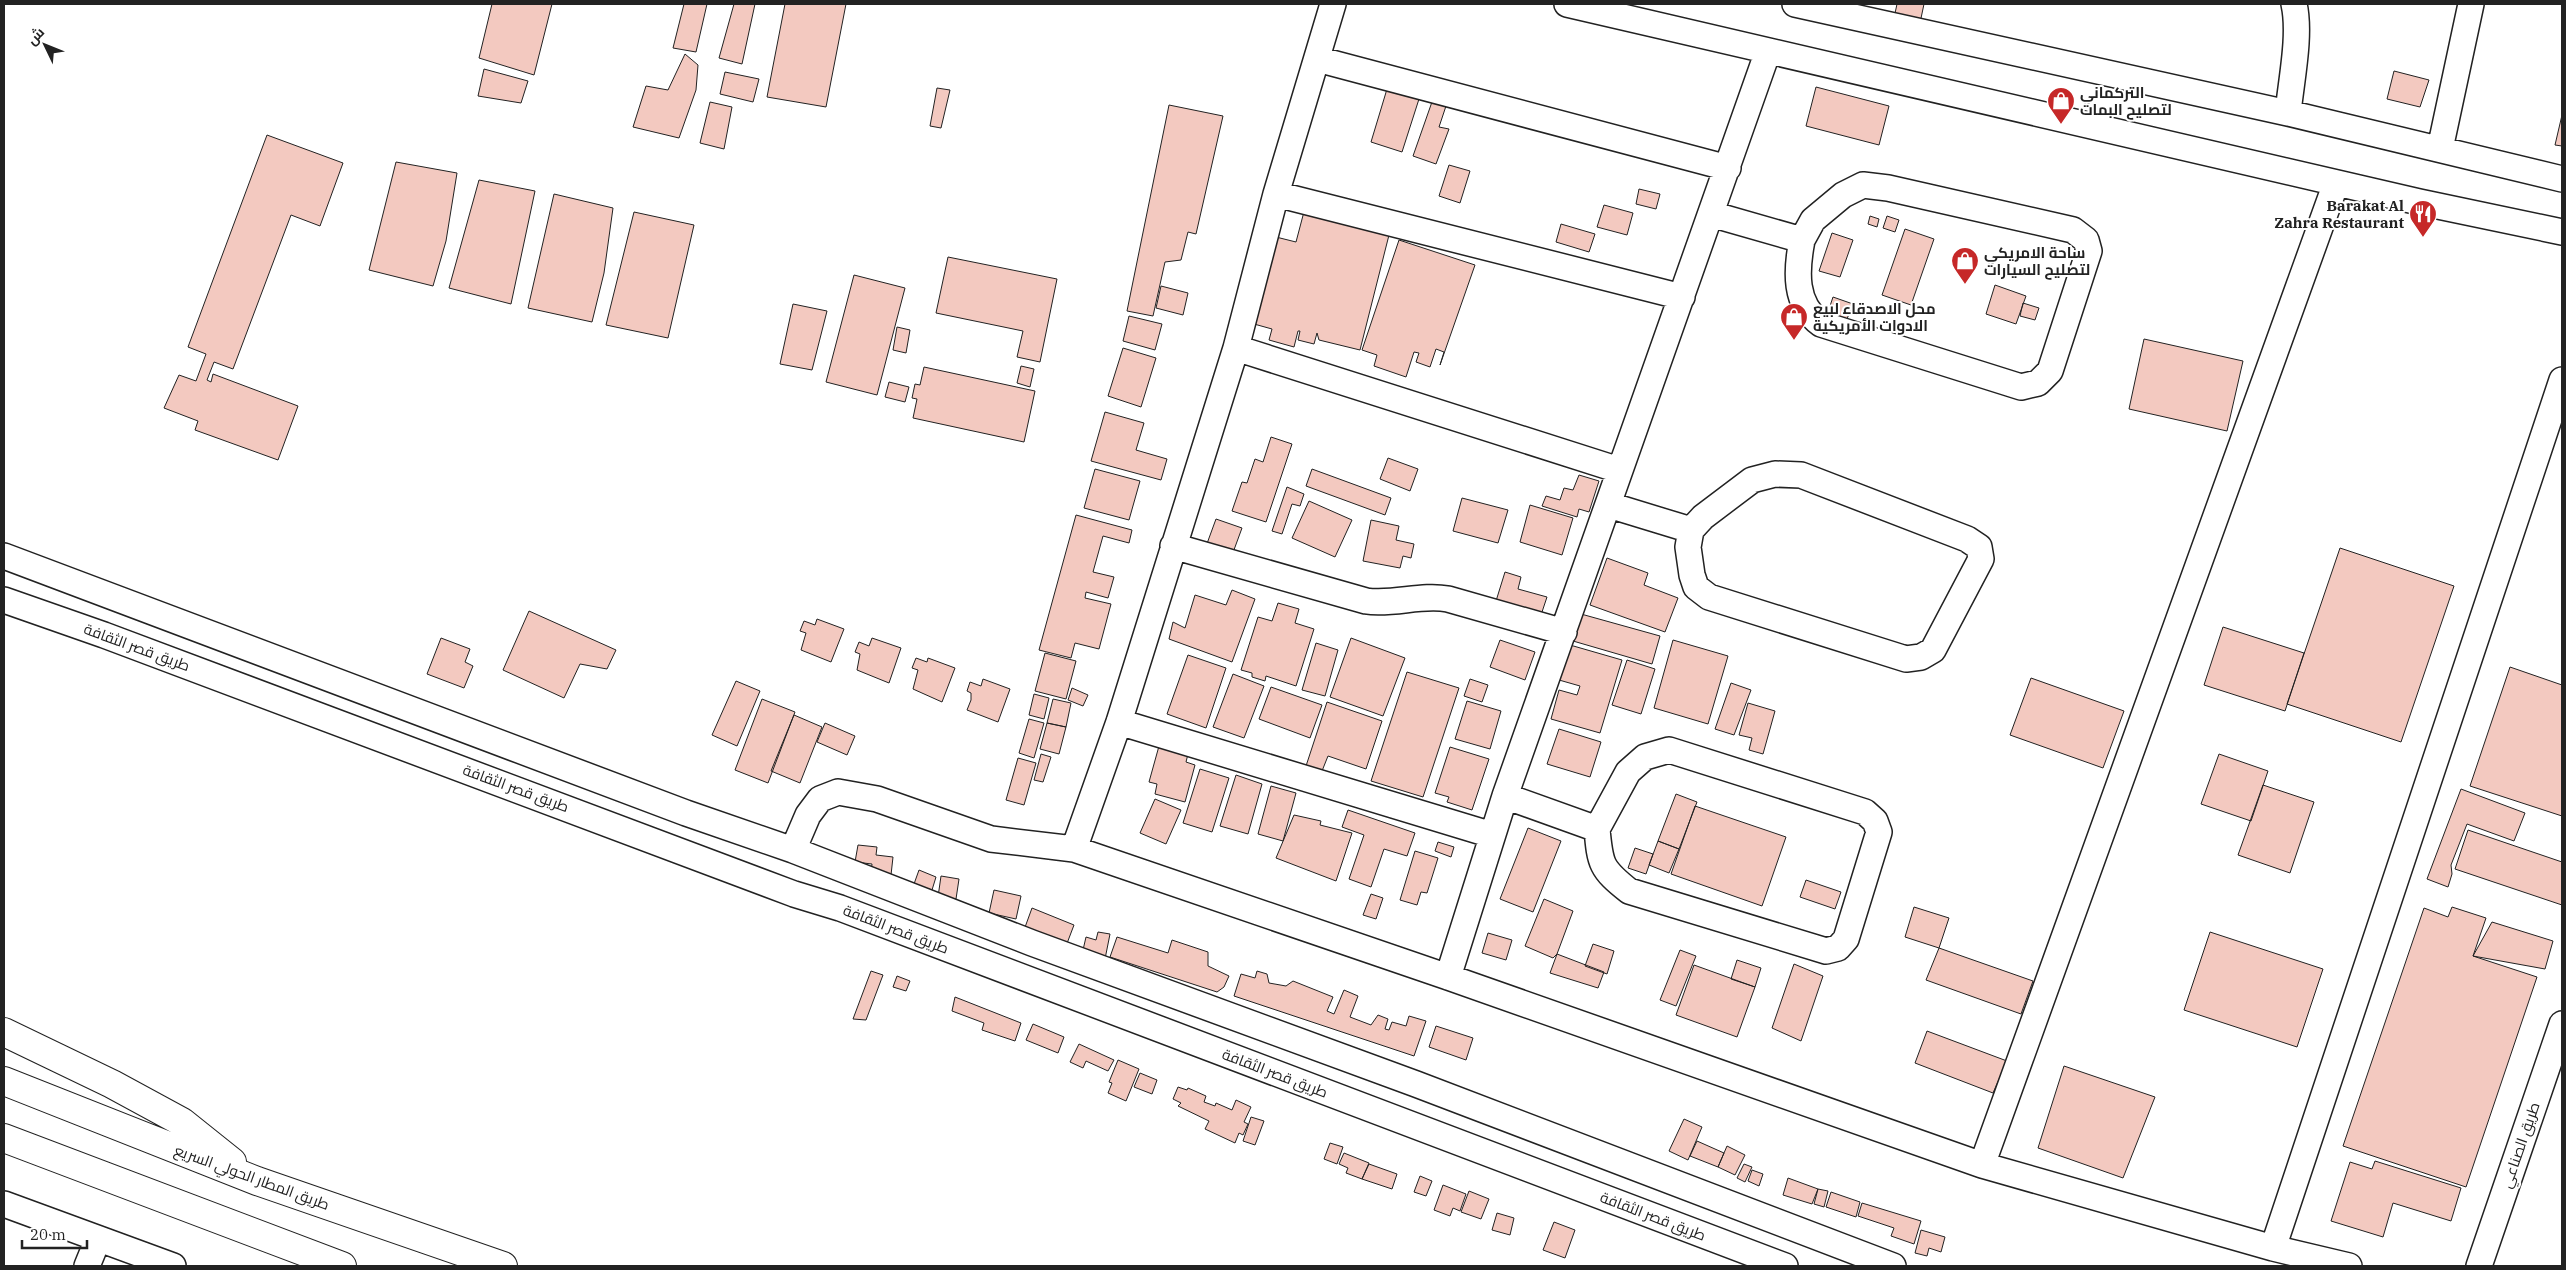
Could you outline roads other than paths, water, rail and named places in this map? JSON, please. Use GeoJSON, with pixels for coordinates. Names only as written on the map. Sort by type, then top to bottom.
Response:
{"type":"FeatureCollection","features":[{"type":"Feature","properties":{"kind":"highway"},"geometry":{"type":"LineString","coordinates":[[4,1032],[112,1084],[182,1122],[257,1181]]}},
{"type":"Feature","properties":{"kind":"highway","name":"طريق المطار الحولي السريع"},"geometry":{"type":"LineString","coordinates":[[4,1081],[257,1181],[503,1266]]}},
{"type":"Feature","properties":{"kind":"highway"},"geometry":{"type":"LineString","coordinates":[[4,1138],[342,1266]]}},
{"type":"Feature","properties":{"kind":"street"},"geometry":{"type":"LineString","coordinates":[[1074,849],[1119,722],[1236,348],[1276,194],[1333,4]]}},
{"type":"Feature","properties":{"kind":"street"},"geometry":{"type":"LineString","coordinates":[[1567,4],[2336,183],[2562,232]]}},
{"type":"Feature","properties":{"kind":"street"},"geometry":{"type":"LineString","coordinates":[[1796,4],[2288,113],[2562,179]]}},
{"type":"Feature","properties":{"kind":"street"},"geometry":{"type":"LineString","coordinates":[[2288,113],[2296,12],[2294,4]]}},
{"type":"Feature","properties":{"kind":"street"},"geometry":{"type":"LineString","coordinates":[[2440,149],[2471,4]]}},
{"type":"Feature","properties":{"kind":"street"},"geometry":{"type":"LineString","coordinates":[[1448,977],[1505,796],[1768,51]]}},
{"type":"Feature","properties":{"kind":"street"},"geometry":{"type":"LineString","coordinates":[[1317,59],[1728,168]]}},
{"type":"Feature","properties":{"kind":"street"},"geometry":{"type":"LineString","coordinates":[[1982,1165],[2336,183]]}},
{"type":"Feature","properties":{"kind":"street"},"geometry":{"type":"LineString","coordinates":[[1863,185],[1888,188],[2073,230],[2086,240],[2089,250],[2050,371],[2038,383],[2021,387],[1822,324],[1810,316],[1802,300],[1797,267],[1802,240],[1813,220],[1843,195],[1863,185]]}},
{"type":"Feature","properties":{"kind":"street"},"geometry":{"type":"LineString","coordinates":[[1276,194],[1682,298]]}},
{"type":"Feature","properties":{"kind":"street"},"geometry":{"type":"LineString","coordinates":[[1711,214],[1802,240]]}},
{"type":"Feature","properties":{"kind":"street"},"geometry":{"type":"LineString","coordinates":[[1236,348],[1619,470]]}},
{"type":"Feature","properties":{"kind":"street"},"geometry":{"type":"LineString","coordinates":[[2273,1248],[2562,380]]}},
{"type":"Feature","properties":{"kind":"street"},"geometry":{"type":"LineString","coordinates":[[1775,474],[1801,475],[1967,539],[1979,547],[1981,559],[1933,650],[1921,657],[1906,658],[1709,597],[1696,587],[1692,574],[1688,547],[1691,530],[1703,517],[1752,480],[1775,474]]}},
{"type":"Feature","properties":{"kind":"street"},"geometry":{"type":"LineString","coordinates":[[1609,505],[1691,530]]}},
{"type":"Feature","properties":{"kind":"street"},"geometry":{"type":"LineString","coordinates":[[1173,546],[1366,601],[1386,602],[1430,597],[1448,599],[1564,632]]}},
{"type":"Feature","properties":{"kind":"street"},"geometry":{"type":"LineString","coordinates":[[4,556],[686,813],[793,850],[1032,943],[1416,1084],[1892,1266]]}},
{"type":"Feature","properties":{"kind":"street","name":"طريق قصر الثقافة"},"geometry":{"type":"LineString","coordinates":[[4,600],[141,649],[794,894],[840,908],[1785,1266]]}},
{"type":"Feature","properties":{"kind":"street"},"geometry":{"type":"LineString","coordinates":[[1119,722],[1492,835]]}},
{"type":"Feature","properties":{"kind":"street"},"geometry":{"type":"LineString","coordinates":[[1669,750],[1865,812],[1875,821],[1879,832],[1846,939],[1838,948],[1826,951],[1629,891],[1609,876],[1600,859],[1597,829],[1628,772],[1645,757],[1669,750]]}},
{"type":"Feature","properties":{"kind":"street"},"geometry":{"type":"LineString","coordinates":[[793,850],[808,815],[820,799],[838,792],[877,799],[991,840],[1074,849],[1448,977],[1982,1165],[2273,1248],[2348,1266]]}},
{"type":"Feature","properties":{"kind":"street"},"geometry":{"type":"LineString","coordinates":[[1505,796],[1597,829]]}},
{"type":"Feature","properties":{"kind":"street","name":"طريق الصناعي"},"geometry":{"type":"LineString","coordinates":[[2479,1266],[2562,1024]]}},
{"type":"Feature","properties":{"kind":"street"},"geometry":{"type":"LineString","coordinates":[[4,1204],[173,1266]]}},
{"type":"Feature","properties":{"kind":"street"},"geometry":{"type":"LineString","coordinates":[[87,1266],[98,1239]]}},
{"type":"Feature","properties":{"kind":"place","name":"التركماني لتصليح البمات"},"geometry":{"type":"Point","coordinates":[2061,125]}},
{"type":"Feature","properties":{"kind":"place","name":"Barakat Al Zahra Restaurant"},"geometry":{"type":"Point","coordinates":[2423,238]}},
{"type":"Feature","properties":{"kind":"place","name":"ساحة الامريكي لتصليح السيارات"},"geometry":{"type":"Point","coordinates":[1965,285]}},
{"type":"Feature","properties":{"kind":"place","name":"محل الاصدقاء لبيع الادوات الأمريكية"},"geometry":{"type":"Point","coordinates":[1794,341]}}]}
